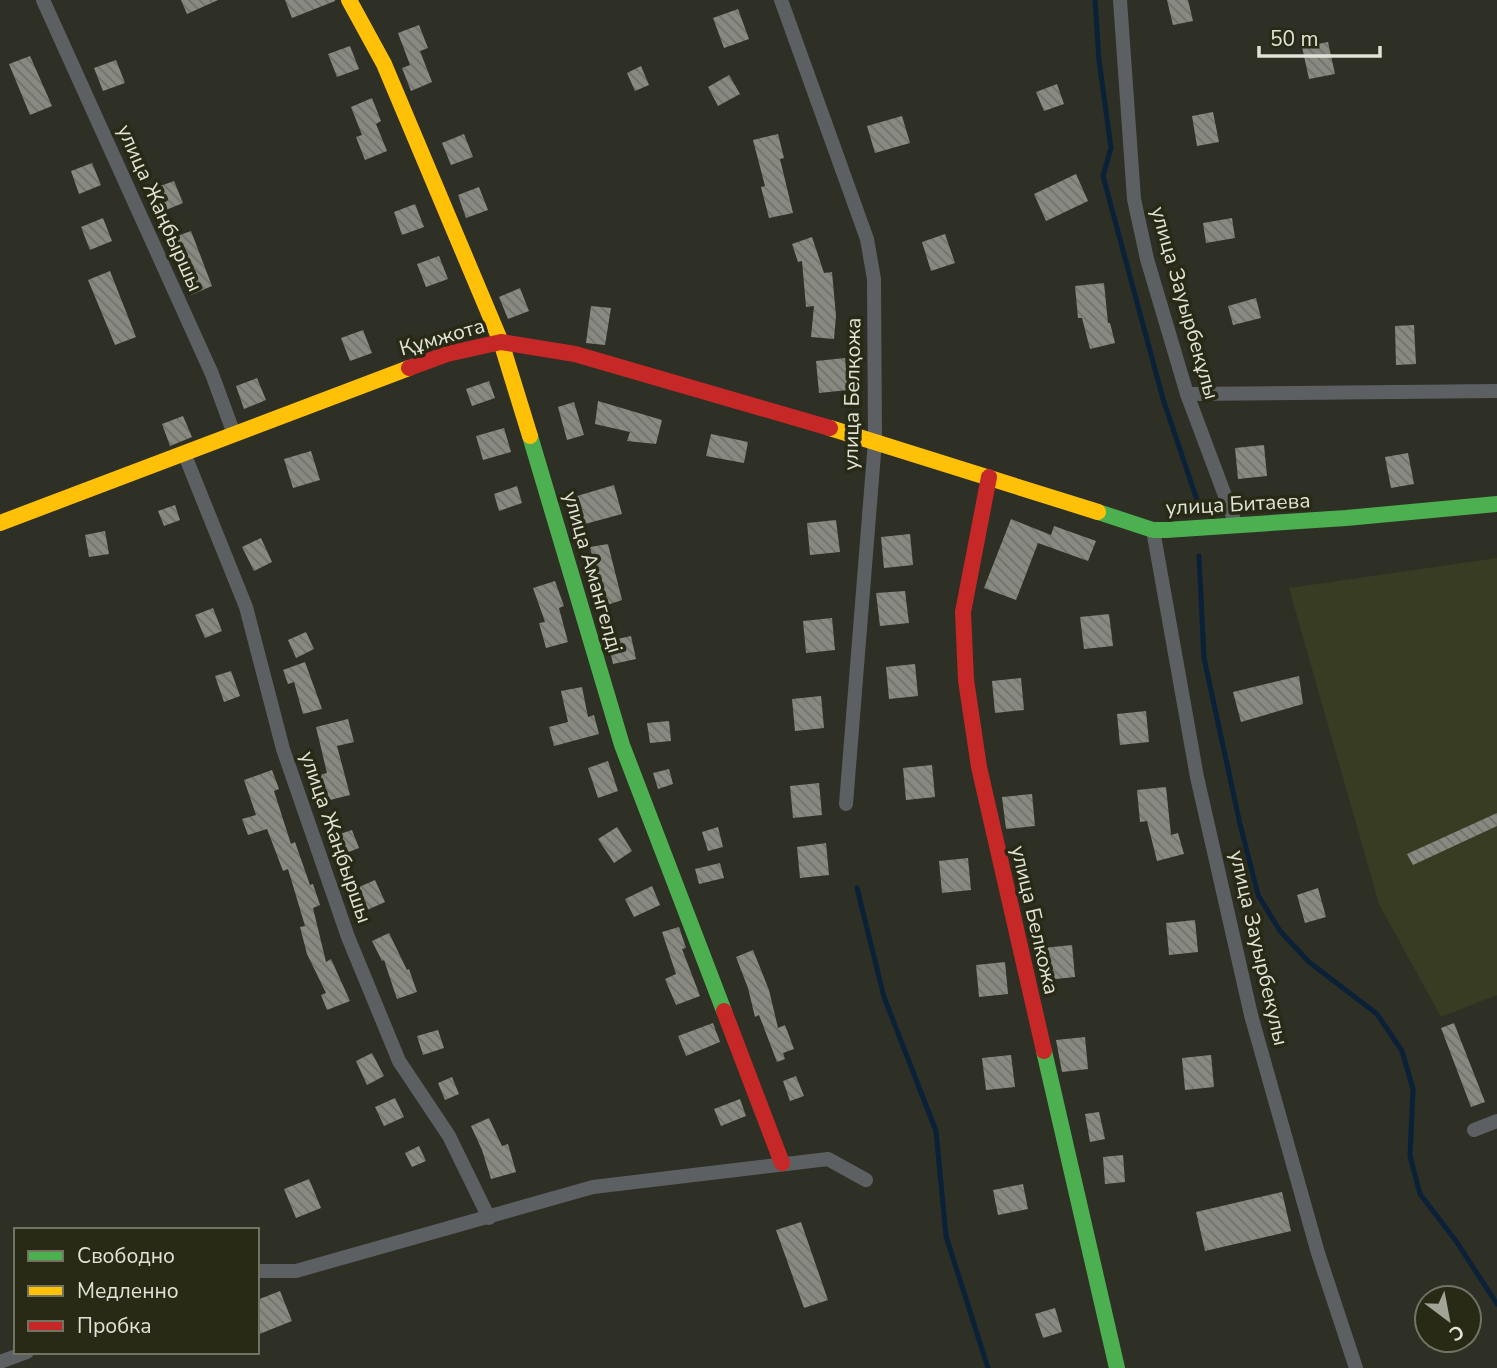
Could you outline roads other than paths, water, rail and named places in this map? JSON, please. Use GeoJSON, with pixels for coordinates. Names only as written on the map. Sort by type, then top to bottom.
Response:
{"type":"FeatureCollection","features":[{"type":"Feature","properties":{"kind":"street","name":"улица Жаңбыршы"},"geometry":{"type":"LineString","coordinates":[[43,0],[212,374],[234,434]]}},
{"type":"Feature","properties":{"kind":"street","name":"улица Амангелді"},"geometry":{"type":"LineString","coordinates":[[349,0],[384,64],[501,342],[562,537],[622,745],[782,1163]]}},
{"type":"Feature","properties":{"kind":"street","name":"улица Белқожа"},"geometry":{"type":"LineString","coordinates":[[781,0],[867,239],[874,279],[875,441],[846,804]]}},
{"type":"Feature","properties":{"kind":"street","name":"улица Зауырбекұлы"},"geometry":{"type":"LineString","coordinates":[[1120,0],[1135,199],[1147,259],[1186,394],[1236,526]]}},
{"type":"Feature","properties":{"kind":"street","name":"Құмжота"},"geometry":{"type":"LineString","coordinates":[[0,523],[447,354],[501,342],[575,354],[989,477]]}},
{"type":"Feature","properties":{"kind":"street"},"geometry":{"type":"LineString","coordinates":[[1186,394],[1497,391]]}},
{"type":"Feature","properties":{"kind":"street","name":"улица Жаңбыршы"},"geometry":{"type":"LineString","coordinates":[[184,453],[246,607],[283,749],[348,936],[400,1061],[449,1136],[489,1217]]}},
{"type":"Feature","properties":{"kind":"street","name":"улица Битаева"},"geometry":{"type":"LineString","coordinates":[[989,477],[1153,530],[1198,530],[1385,517],[1497,504]]}},
{"type":"Feature","properties":{"kind":"street","name":"улица Белкожа"},"geometry":{"type":"LineString","coordinates":[[989,477],[962,612],[965,680],[979,767],[1117,1368]]}},
{"type":"Feature","properties":{"kind":"street","name":"улица Зауырбекулы"},"geometry":{"type":"LineString","coordinates":[[1153,530],[1197,777],[1251,1015],[1318,1253],[1356,1368]]}},
{"type":"Feature","properties":{"kind":"street"},"geometry":{"type":"LineString","coordinates":[[1474,1130],[1497,1121]]}},
{"type":"Feature","properties":{"kind":"street"},"geometry":{"type":"LineString","coordinates":[[259,1271],[296,1271],[593,1187],[828,1159],[866,1180]]}},
{"type":"Feature","properties":{"kind":"street"},"geometry":{"type":"LineString","coordinates":[[0,1362],[22,1354]]}},
{"type":"Feature","properties":{"kind":"waterway"},"geometry":{"type":"LineString","coordinates":[[1095,0],[1099,60],[1111,148],[1103,176],[1163,399],[1198,503]]}},
{"type":"Feature","properties":{"kind":"waterway"},"geometry":{"type":"LineString","coordinates":[[1199,556],[1204,658],[1258,895],[1280,931],[1309,962],[1377,1014],[1402,1051],[1413,1089],[1410,1156],[1420,1194],[1456,1241],[1497,1304]]}},
{"type":"Feature","properties":{"kind":"waterway"},"geometry":{"type":"LineString","coordinates":[[857,888],[884,997],[936,1131],[946,1236],[988,1368]]}}]}
